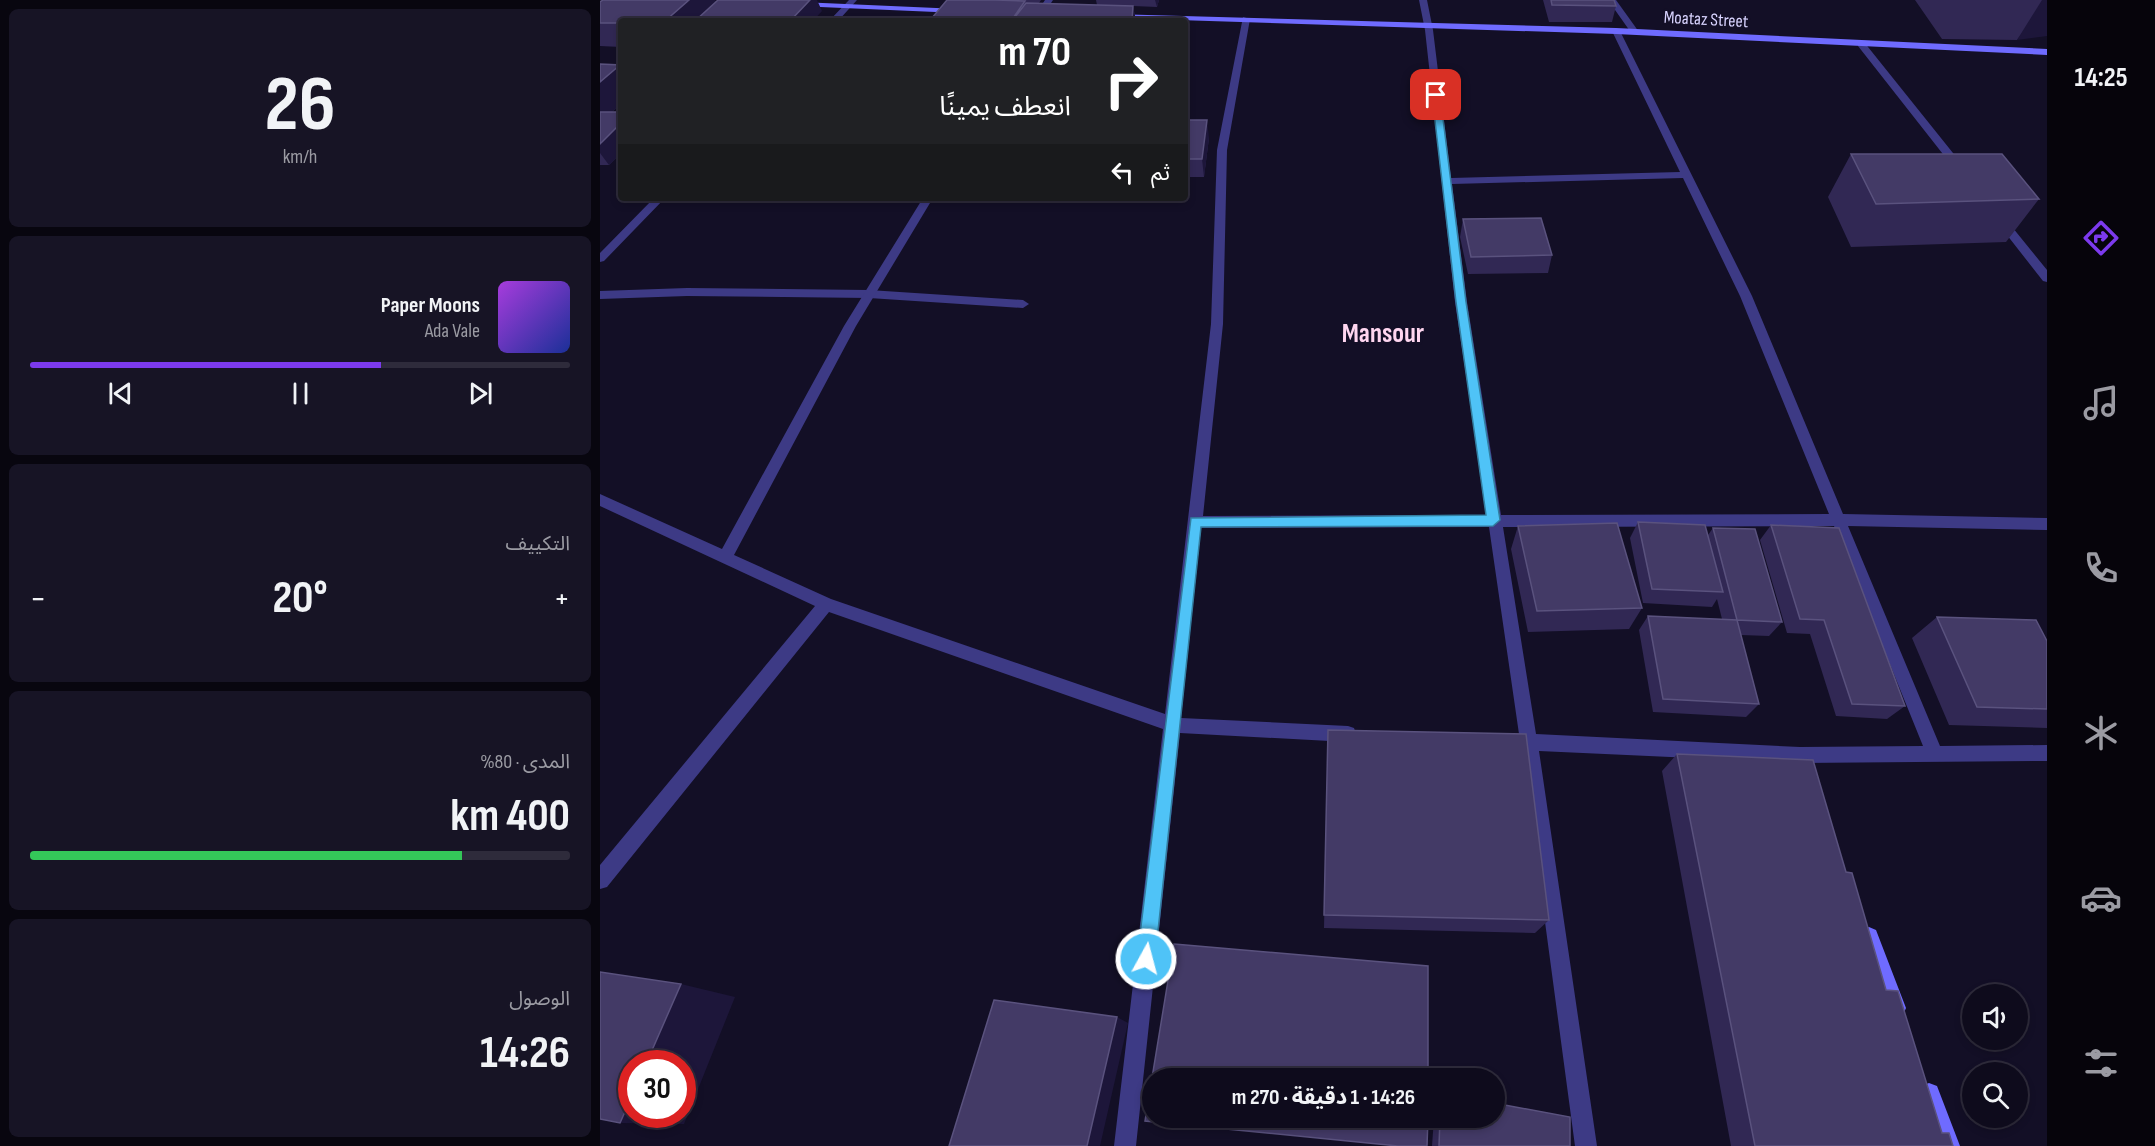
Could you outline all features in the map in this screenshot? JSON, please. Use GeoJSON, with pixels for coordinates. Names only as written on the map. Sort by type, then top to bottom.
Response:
{"type":"FeatureCollection","features":[{"type":"Feature","properties":{"kind":"street"},"geometry":{"type":"LineString","coordinates":[[1037,18],[1049,0]]}},
{"type":"Feature","properties":{"kind":"street"},"geometry":{"type":"LineString","coordinates":[[1423,0],[1461,302],[1529,742],[1586,1146]]}},
{"type":"Feature","properties":{"kind":"street"},"geometry":{"type":"LineString","coordinates":[[1612,0],[1635,32]]}},
{"type":"Feature","properties":{"kind":"street"},"geometry":{"type":"LineString","coordinates":[[836,18],[851,3]]}},
{"type":"Feature","properties":{"kind":"street"},"geometry":{"type":"LineString","coordinates":[[788,4],[851,3],[968,11]]}},
{"type":"Feature","properties":{"kind":"street"},"geometry":{"type":"LineString","coordinates":[[1028,14],[1037,18],[1051,14]]}},
{"type":"Feature","properties":{"kind":"street","name":"Moataz Street"},"geometry":{"type":"LineString","coordinates":[[1108,16],[1616,31],[2047,52]]}},
{"type":"Feature","properties":{"kind":"street"},"geometry":{"type":"LineString","coordinates":[[1125,1146],[1217,324],[1222,150],[1246,19]]}},
{"type":"Feature","properties":{"kind":"street"},"geometry":{"type":"LineString","coordinates":[[1616,31],[1746,296],[1935,754]]}},
{"type":"Feature","properties":{"kind":"street"},"geometry":{"type":"LineString","coordinates":[[1861,44],[1971,183]]}},
{"type":"Feature","properties":{"kind":"street"},"geometry":{"type":"LineString","coordinates":[[1446,181],[1687,175]]}},
{"type":"Feature","properties":{"kind":"street"},"geometry":{"type":"LineString","coordinates":[[600,259],[657,201]]}},
{"type":"Feature","properties":{"kind":"street"},"geometry":{"type":"LineString","coordinates":[[725,557],[870,294],[926,201]]}},
{"type":"Feature","properties":{"kind":"street"},"geometry":{"type":"LineString","coordinates":[[1994,211],[2047,278]]}},
{"type":"Feature","properties":{"kind":"street"},"geometry":{"type":"LineString","coordinates":[[600,295],[687,292],[870,294],[1023,304]]}},
{"type":"Feature","properties":{"kind":"street"},"geometry":{"type":"LineString","coordinates":[[600,500],[826,604],[1173,725],[1363,734]]}},
{"type":"Feature","properties":{"kind":"street"},"geometry":{"type":"LineString","coordinates":[[1195,522],[1840,520],[2047,524]]}},
{"type":"Feature","properties":{"kind":"street"},"geometry":{"type":"LineString","coordinates":[[600,880],[826,604]]}},
{"type":"Feature","properties":{"kind":"street"},"geometry":{"type":"LineString","coordinates":[[1493,740],[1800,755],[2047,753]]}},
{"type":"Feature","properties":{"kind":"street"},"geometry":{"type":"LineString","coordinates":[[1800,755],[1809,777]]}},
{"type":"Feature","properties":{"kind":"street"},"geometry":{"type":"LineString","coordinates":[[1864,923],[1902,1023]]}},
{"type":"Feature","properties":{"kind":"street"},"geometry":{"type":"LineString","coordinates":[[1923,1079],[1948,1146]]}},
{"type":"Feature","properties":{"kind":"building"},"geometry":{"type":"Polygon","coordinates":[[[603,0],[689,0],[668,18],[618,18],[618,23],[600,23],[600,2],[603,0]]]}},
{"type":"Feature","properties":{"kind":"building"},"geometry":{"type":"Polygon","coordinates":[[[718,0],[810,0],[793,18],[698,18],[718,0]]]}},
{"type":"Feature","properties":{"kind":"building"},"geometry":{"type":"Polygon","coordinates":[[[947,0],[1025,1],[1013,18],[932,18],[947,0]]]}},
{"type":"Feature","properties":{"kind":"building"},"geometry":{"type":"Polygon","coordinates":[[[1551,0],[1614,0],[1616,6],[1552,5],[1551,0]]]}},
{"type":"Feature","properties":{"kind":"building"},"geometry":{"type":"Polygon","coordinates":[[[1026,3],[1133,6],[1132,18],[1014,18],[1026,3]]]}},
{"type":"Feature","properties":{"kind":"building"},"geometry":{"type":"Polygon","coordinates":[[[600,64],[618,65],[618,67],[600,82],[600,64]]]}},
{"type":"Feature","properties":{"kind":"building"},"geometry":{"type":"Polygon","coordinates":[[[600,112],[618,112],[618,126],[600,144],[600,112]]]}},
{"type":"Feature","properties":{"kind":"building"},"geometry":{"type":"Polygon","coordinates":[[[1188,120],[1207,120],[1202,159],[1188,159],[1188,120]]]}},
{"type":"Feature","properties":{"kind":"building"},"geometry":{"type":"Polygon","coordinates":[[[1851,154],[2002,154],[2039,199],[1876,204],[1851,154]]]}},
{"type":"Feature","properties":{"kind":"building"},"geometry":{"type":"Polygon","coordinates":[[[1541,218],[1552,255],[1471,257],[1463,219],[1541,218]]]}},
{"type":"Feature","properties":{"kind":"building"},"geometry":{"type":"Polygon","coordinates":[[[1638,522],[1705,525],[1723,592],[1652,589],[1638,522]]]}},
{"type":"Feature","properties":{"kind":"building"},"geometry":{"type":"Polygon","coordinates":[[[1617,523],[1642,608],[1537,611],[1518,526],[1617,523]]]}},
{"type":"Feature","properties":{"kind":"building"},"geometry":{"type":"Polygon","coordinates":[[[1771,525],[1839,528],[1905,706],[1852,704],[1824,620],[1800,619],[1771,525]]]}},
{"type":"Feature","properties":{"kind":"building"},"geometry":{"type":"Polygon","coordinates":[[[1713,528],[1755,529],[1782,622],[1737,620],[1713,528]]]}},
{"type":"Feature","properties":{"kind":"building"},"geometry":{"type":"Polygon","coordinates":[[[1648,616],[1737,620],[1759,704],[1663,699],[1648,616]]]}},
{"type":"Feature","properties":{"kind":"building"},"geometry":{"type":"Polygon","coordinates":[[[1937,617],[2036,620],[2047,641],[2047,709],[1977,707],[1937,617]]]}},
{"type":"Feature","properties":{"kind":"building"},"geometry":{"type":"Polygon","coordinates":[[[1328,730],[1526,734],[1549,920],[1324,915],[1328,730]]]}},
{"type":"Feature","properties":{"kind":"building"},"geometry":{"type":"Polygon","coordinates":[[[1677,754],[1813,760],[1846,872],[1852,873],[1886,990],[1898,991],[1942,1133],[1949,1133],[1953,1146],[1755,1146],[1677,754]]]}},
{"type":"Feature","properties":{"kind":"building"},"geometry":{"type":"Polygon","coordinates":[[[1174,944],[1428,966],[1428,1068],[1154,1068],[1174,944]]]}},
{"type":"Feature","properties":{"kind":"building"},"geometry":{"type":"Polygon","coordinates":[[[600,972],[681,984],[652,1050],[618,1050],[618,1123],[600,1119],[600,972]]]}},
{"type":"Feature","properties":{"kind":"building"},"geometry":{"type":"Polygon","coordinates":[[[994,1000],[1117,1017],[1087,1146],[949,1146],[994,1000]]]}},
{"type":"Feature","properties":{"kind":"building"},"geometry":{"type":"Polygon","coordinates":[[[1505,1105],[1570,1117],[1570,1146],[1439,1146],[1440,1128],[1505,1128],[1505,1105]]]}},
{"type":"Feature","properties":{"kind":"building"},"geometry":{"type":"Polygon","coordinates":[[[1216,1128],[1428,1128],[1427,1146],[1398,1146],[1216,1128]]]}},
{"type":"Feature","properties":{"kind":"district","name":"Mansour"},"geometry":{"type":"Point","coordinates":[1383,333]}},
{"type":"Feature","properties":{"kind":"route"},"geometry":{"type":"LineString","coordinates":[[1146,959],[1195,522],[1493,520],[1461,302],[1436,95]]}}]}
